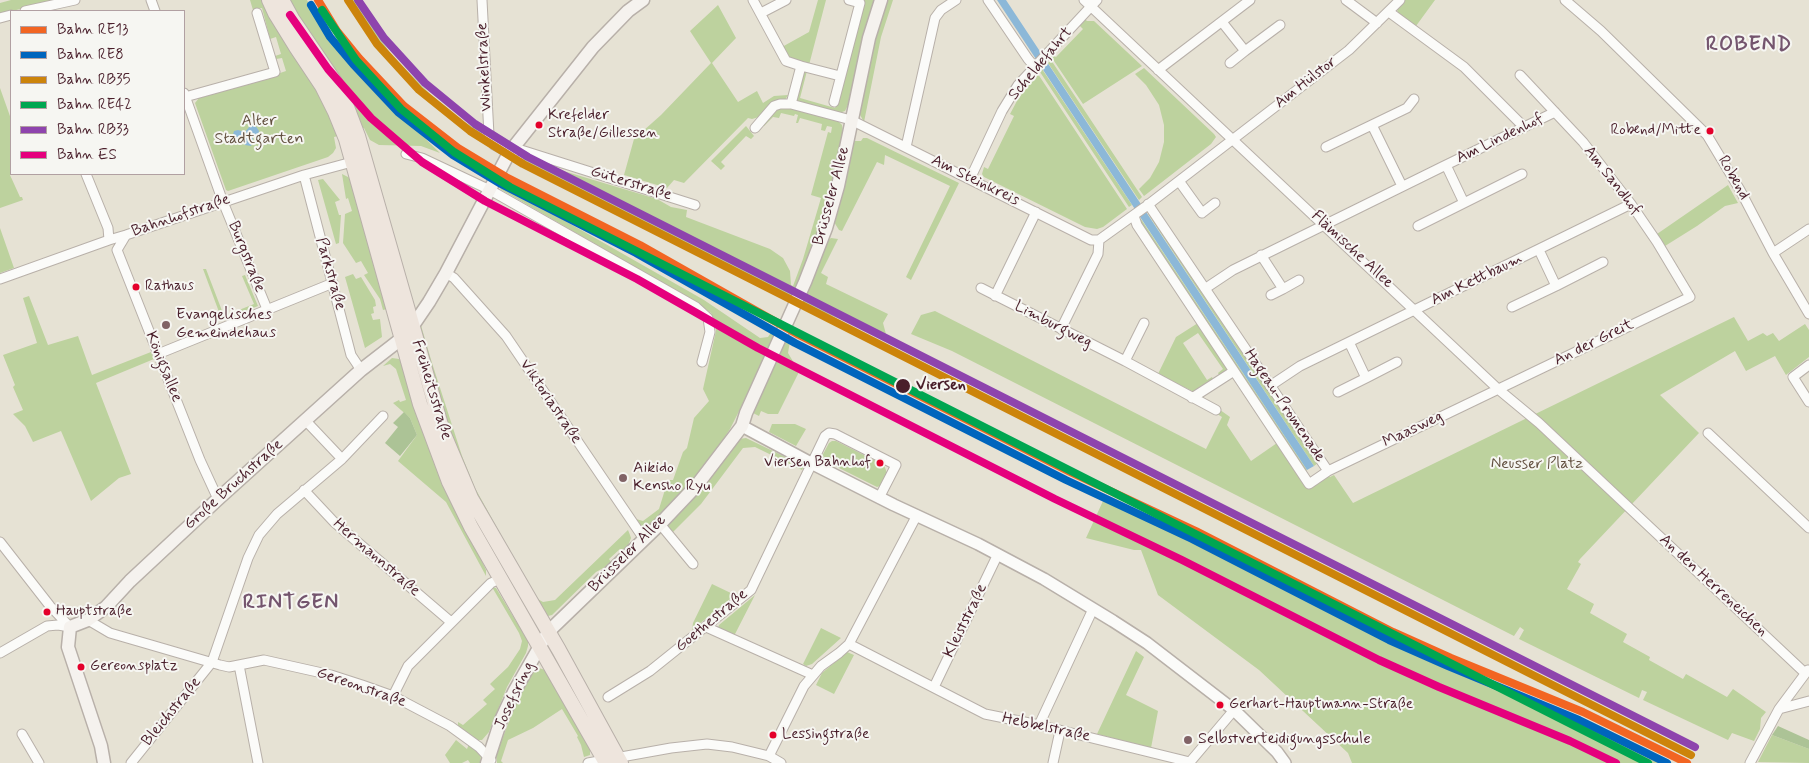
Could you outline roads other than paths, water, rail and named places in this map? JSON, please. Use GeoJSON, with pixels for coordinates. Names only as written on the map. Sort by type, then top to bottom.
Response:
{"type":"FeatureCollection","features":[{"type":"Feature","properties":{"kind":"main road","name":"Freiheitsstraße"},"geometry":{"type":"LineString","coordinates":[[270,0],[275,13],[322,86],[358,160],[404,300],[443,432],[471,498],[548,632],[613,761]]}},
{"type":"Feature","properties":{"kind":"main road","name":"Freiheitsstraße"},"geometry":{"type":"LineString","coordinates":[[282,0],[297,27],[335,82],[347,107],[401,338],[420,404],[449,482],[470,527],[539,647],[613,761]]}},
{"type":"Feature","properties":{"kind":"main road","name":"Große Bruchstraße"},"geometry":{"type":"LineString","coordinates":[[70,627],[88,620],[106,607],[130,580],[218,499],[361,370],[412,327],[446,273],[509,153],[593,47],[628,11],[643,0]]}},
{"type":"Feature","properties":{"kind":"main road","name":"Brüsseler Allee"},"geometry":{"type":"LineString","coordinates":[[548,632],[660,524],[697,485],[742,426],[746,413],[805,282],[826,228],[834,201],[869,38],[881,0]]}},
{"type":"Feature","properties":{"kind":"main road"},"geometry":{"type":"LineString","coordinates":[[404,300],[418,303],[430,300]]}},
{"type":"Feature","properties":{"kind":"main road"},"geometry":{"type":"LineString","coordinates":[[70,627],[68,647],[97,734],[104,763]]}},
{"type":"Feature","properties":{"kind":"main road","name":"Josefsring"},"geometry":{"type":"LineString","coordinates":[[490,761],[501,720],[517,686],[548,632]]}},
{"type":"Feature","properties":{"kind":"street"},"geometry":{"type":"LineString","coordinates":[[30,10],[75,0]]}},
{"type":"Feature","properties":{"kind":"street","name":"Winkelstraße"},"geometry":{"type":"LineString","coordinates":[[482,0],[489,135],[494,145],[509,153]]}},
{"type":"Feature","properties":{"kind":"street"},"geometry":{"type":"LineString","coordinates":[[753,0],[786,61],[840,76]]}},
{"type":"Feature","properties":{"kind":"street"},"geometry":{"type":"LineString","coordinates":[[761,13],[786,0]]}},
{"type":"Feature","properties":{"kind":"street"},"geometry":{"type":"LineString","coordinates":[[834,102],[860,3],[849,0]]}},
{"type":"Feature","properties":{"kind":"street"},"geometry":{"type":"LineString","coordinates":[[906,147],[935,18],[941,10],[956,0]]}},
{"type":"Feature","properties":{"kind":"street"},"geometry":{"type":"LineString","coordinates":[[988,0],[1028,59],[1036,65]]}},
{"type":"Feature","properties":{"kind":"street","name":"Flämische Allee"},"geometry":{"type":"LineString","coordinates":[[1084,0],[1094,3],[1158,70],[1498,389],[1539,423],[1621,499]]}},
{"type":"Feature","properties":{"kind":"street"},"geometry":{"type":"LineString","coordinates":[[1158,70],[1250,0]]}},
{"type":"Feature","properties":{"kind":"street"},"geometry":{"type":"LineString","coordinates":[[1346,0],[1377,23],[1400,0]]}},
{"type":"Feature","properties":{"kind":"street","name":"Robend"},"geometry":{"type":"LineString","coordinates":[[1565,0],[1601,31],[1707,134],[1809,314]]}},
{"type":"Feature","properties":{"kind":"street","name":"Scheldefahrt"},"geometry":{"type":"LineString","coordinates":[[970,179],[1018,85],[1094,3]]}},
{"type":"Feature","properties":{"kind":"street"},"geometry":{"type":"LineString","coordinates":[[1389,12],[1464,67],[1524,127]]}},
{"type":"Feature","properties":{"kind":"street"},"geometry":{"type":"LineString","coordinates":[[185,95],[275,72],[257,13]]}},
{"type":"Feature","properties":{"kind":"street"},"geometry":{"type":"LineString","coordinates":[[1222,22],[1245,52]]}},
{"type":"Feature","properties":{"kind":"street","name":"Am Hülstor"},"geometry":{"type":"LineString","coordinates":[[1099,240],[1147,206],[1349,50],[1377,23]]}},
{"type":"Feature","properties":{"kind":"street"},"geometry":{"type":"LineString","coordinates":[[1230,63],[1280,25]]}},
{"type":"Feature","properties":{"kind":"street"},"geometry":{"type":"LineString","coordinates":[[755,128],[756,124],[774,106],[791,104],[801,66]]}},
{"type":"Feature","properties":{"kind":"street","name":"Am Sandhof"},"geometry":{"type":"LineString","coordinates":[[1520,75],[1583,142],[1631,204],[1658,242],[1690,297]]}},
{"type":"Feature","properties":{"kind":"street","name":"Burgstraße"},"geometry":{"type":"LineString","coordinates":[[185,98],[223,202],[268,308]]}},
{"type":"Feature","properties":{"kind":"street"},"geometry":{"type":"LineString","coordinates":[[1326,147],[1407,108],[1414,100]]}},
{"type":"Feature","properties":{"kind":"street","name":"Am Steinkreis"},"geometry":{"type":"LineString","coordinates":[[791,104],[851,120],[1091,240],[1099,240]]}},
{"type":"Feature","properties":{"kind":"street","name":"Am Lindenhof"},"geometry":{"type":"LineString","coordinates":[[1206,288],[1233,270],[1261,255],[1555,112]]}},
{"type":"Feature","properties":{"kind":"street"},"geometry":{"type":"LineString","coordinates":[[1372,125],[1402,186]]}},
{"type":"Feature","properties":{"kind":"street","name":"Güterstraße"},"geometry":{"type":"LineString","coordinates":[[509,153],[521,150],[695,205]]}},
{"type":"Feature","properties":{"kind":"street"},"geometry":{"type":"LineString","coordinates":[[406,154],[422,158],[490,190],[696,307],[708,318],[710,332],[702,362]]}},
{"type":"Feature","properties":{"kind":"street","name":"Bahnhofstraße"},"geometry":{"type":"LineString","coordinates":[[0,279],[108,240],[304,175],[358,160]]}},
{"type":"Feature","properties":{"kind":"street","name":"Am Lindenhof"},"geometry":{"type":"LineString","coordinates":[[1446,165],[1464,203]]}},
{"type":"Feature","properties":{"kind":"street"},"geometry":{"type":"LineString","coordinates":[[1418,226],[1522,174]]}},
{"type":"Feature","properties":{"kind":"street"},"geometry":{"type":"LineString","coordinates":[[86,175],[108,228],[108,240]]}},
{"type":"Feature","properties":{"kind":"street","name":"Parkstraße"},"geometry":{"type":"LineString","coordinates":[[304,175],[351,354],[361,370]]}},
{"type":"Feature","properties":{"kind":"street"},"geometry":{"type":"LineString","coordinates":[[1179,181],[1202,213],[1215,203]]}},
{"type":"Feature","properties":{"kind":"street","name":"Am Kettbaum"},"geometry":{"type":"LineString","coordinates":[[1270,386],[1300,366],[1631,204]]}},
{"type":"Feature","properties":{"kind":"street","name":"Hageau-Promenade"},"geometry":{"type":"LineString","coordinates":[[1135,215],[1137,224],[1309,484],[1328,471],[1206,288],[1147,206]]}},
{"type":"Feature","properties":{"kind":"street"},"geometry":{"type":"LineString","coordinates":[[995,296],[1036,212]]}},
{"type":"Feature","properties":{"kind":"street"},"geometry":{"type":"LineString","coordinates":[[1773,253],[1809,229]]}},
{"type":"Feature","properties":{"kind":"street","name":"Königsallee"},"geometry":{"type":"LineString","coordinates":[[126,235],[117,250],[200,460],[218,499]]}},
{"type":"Feature","properties":{"kind":"street"},"geometry":{"type":"LineString","coordinates":[[1061,329],[1098,254],[1099,240]]}},
{"type":"Feature","properties":{"kind":"street","name":"Am Kettbaum"},"geometry":{"type":"LineString","coordinates":[[1539,250],[1556,286]]}},
{"type":"Feature","properties":{"kind":"street"},"geometry":{"type":"LineString","coordinates":[[1261,255],[1283,288]]}},
{"type":"Feature","properties":{"kind":"street"},"geometry":{"type":"LineString","coordinates":[[1512,307],[1603,262]]}},
{"type":"Feature","properties":{"kind":"street","name":"Viktoriastraße"},"geometry":{"type":"LineString","coordinates":[[446,273],[454,278],[506,336],[644,539]]}},
{"type":"Feature","properties":{"kind":"street"},"geometry":{"type":"LineString","coordinates":[[1271,294],[1299,280]]}},
{"type":"Feature","properties":{"kind":"street"},"geometry":{"type":"LineString","coordinates":[[158,354],[333,283]]}},
{"type":"Feature","properties":{"kind":"street","name":"Limburgweg"},"geometry":{"type":"LineString","coordinates":[[981,288],[1125,361],[1216,410]]}},
{"type":"Feature","properties":{"kind":"street","name":"An der Greit"},"geometry":{"type":"LineString","coordinates":[[1498,389],[1690,297]]}},
{"type":"Feature","properties":{"kind":"street"},"geometry":{"type":"LineString","coordinates":[[1125,361],[1144,323]]}},
{"type":"Feature","properties":{"kind":"street"},"geometry":{"type":"LineString","coordinates":[[1349,342],[1366,378]]}},
{"type":"Feature","properties":{"kind":"street"},"geometry":{"type":"LineString","coordinates":[[1338,392],[1397,362]]}},
{"type":"Feature","properties":{"kind":"street"},"geometry":{"type":"LineString","coordinates":[[1809,365],[1793,377],[1809,402]]}},
{"type":"Feature","properties":{"kind":"street"},"geometry":{"type":"LineString","coordinates":[[1192,398],[1234,372]]}},
{"type":"Feature","properties":{"kind":"street","name":"Maasweg"},"geometry":{"type":"LineString","coordinates":[[1328,471],[1498,389]]}},
{"type":"Feature","properties":{"kind":"street","name":"Bleichstraße"},"geometry":{"type":"LineString","coordinates":[[131,763],[212,662],[248,558],[258,535],[277,514],[342,459],[383,416]]}},
{"type":"Feature","properties":{"kind":"street"},"geometry":{"type":"LineString","coordinates":[[306,421],[342,459]]}},
{"type":"Feature","properties":{"kind":"street"},"geometry":{"type":"LineString","coordinates":[[742,426],[811,464],[998,554],[1093,609],[1147,643],[1234,710],[1285,763]]}},
{"type":"Feature","properties":{"kind":"street","name":"Goethestraße"},"geometry":{"type":"LineString","coordinates":[[608,697],[650,671],[751,590],[811,464],[825,436],[829,433],[835,434],[896,465],[879,498]]}},
{"type":"Feature","properties":{"kind":"street"},"geometry":{"type":"LineString","coordinates":[[1708,433],[1809,528]]}},
{"type":"Feature","properties":{"kind":"street","name":"Hermannstraße"},"geometry":{"type":"LineString","coordinates":[[304,490],[334,522],[451,622]]}},
{"type":"Feature","properties":{"kind":"street","name":"An den Herreneichen"},"geometry":{"type":"LineString","coordinates":[[1621,499],[1807,671]]}},
{"type":"Feature","properties":{"kind":"street"},"geometry":{"type":"LineString","coordinates":[[768,756],[804,686],[813,675],[849,644],[917,515]]}},
{"type":"Feature","properties":{"kind":"street"},"geometry":{"type":"LineString","coordinates":[[660,524],[693,564]]}},
{"type":"Feature","properties":{"kind":"street"},"geometry":{"type":"LineString","coordinates":[[0,542],[50,606],[70,627]]}},
{"type":"Feature","properties":{"kind":"street","name":"Kleiststraße"},"geometry":{"type":"LineString","coordinates":[[934,687],[998,554]]}},
{"type":"Feature","properties":{"kind":"street"},"geometry":{"type":"LineString","coordinates":[[393,696],[408,666],[491,583],[500,579]]}},
{"type":"Feature","properties":{"kind":"street"},"geometry":{"type":"LineString","coordinates":[[1039,726],[1093,609]]}},
{"type":"Feature","properties":{"kind":"street"},"geometry":{"type":"LineString","coordinates":[[88,620],[110,633],[212,662]]}},
{"type":"Feature","properties":{"kind":"street"},"geometry":{"type":"LineString","coordinates":[[0,653],[47,626],[70,627]]}},
{"type":"Feature","properties":{"kind":"street"},"geometry":{"type":"LineString","coordinates":[[706,627],[813,675]]}},
{"type":"Feature","properties":{"kind":"street","name":"Hebbelstraße"},"geometry":{"type":"LineString","coordinates":[[849,644],[985,714],[1190,762],[1234,710]]}},
{"type":"Feature","properties":{"kind":"street","name":"Gereonstraße"},"geometry":{"type":"LineString","coordinates":[[212,662],[229,667],[264,660],[331,675],[393,696],[450,726],[479,747],[490,761]]}},
{"type":"Feature","properties":{"kind":"street"},"geometry":{"type":"LineString","coordinates":[[239,665],[258,763]]}},
{"type":"Feature","properties":{"kind":"street"},"geometry":{"type":"LineString","coordinates":[[1750,763],[1779,709],[1807,671]]}},
{"type":"Feature","properties":{"kind":"street"},"geometry":{"type":"LineString","coordinates":[[1779,709],[1809,700]]}},
{"type":"Feature","properties":{"kind":"street"},"geometry":{"type":"LineString","coordinates":[[1053,763],[1060,731]]}},
{"type":"Feature","properties":{"kind":"street"},"geometry":{"type":"LineString","coordinates":[[22,734],[39,763]]}},
{"type":"Feature","properties":{"kind":"street"},"geometry":{"type":"LineString","coordinates":[[588,763],[613,761],[671,748],[707,744],[732,747],[768,756],[780,763]]}},
{"type":"Feature","properties":{"kind":"water"},"geometry":{"type":"Polygon","coordinates":[[[997,0],[1006,0],[1314,466],[1307,470],[997,0]]]}},
{"type":"Feature","properties":{"kind":"water"},"geometry":{"type":"Polygon","coordinates":[[[255,125],[259,131],[258,135],[253,137],[251,146],[245,145],[242,140],[236,142],[232,138],[234,131],[245,132],[250,126],[255,125]]]}},
{"type":"Feature","properties":{"kind":"rail line","name":"RE13"},"geometry":{"type":"LineString","coordinates":[[318,0],[337,31],[359,58],[404,106],[458,148],[506,177],[640,245],[799,335],[1070,472],[1196,531],[1393,632],[1583,712],[1687,763]]}},
{"type":"Feature","properties":{"kind":"rail line","name":"RB35"},"geometry":{"type":"LineString","coordinates":[[348,0],[377,44],[419,90],[470,131],[523,164],[1691,755]]}},
{"type":"Feature","properties":{"kind":"rail line","name":"RB33"},"geometry":{"type":"LineString","coordinates":[[358,0],[384,38],[425,83],[475,124],[528,157],[1695,747]]}},
{"type":"Feature","properties":{"kind":"rail line","name":"RE8"},"geometry":{"type":"LineString","coordinates":[[311,5],[330,37],[398,112],[453,155],[501,184],[636,253],[795,343],[1066,480],[1192,539],[1389,640],[1579,720],[1667,763]]}},
{"type":"Feature","properties":{"kind":"rail line","name":"RE42"},"geometry":{"type":"LineString","coordinates":[[322,10],[356,60],[401,109],[454,152],[510,187],[1648,763]]}},
{"type":"Feature","properties":{"kind":"rail line","name":"ES"},"geometry":{"type":"LineString","coordinates":[[290,15],[328,69],[371,118],[422,162],[485,201],[637,279],[758,348],[1055,499],[1182,560],[1379,660],[1570,741],[1616,763]]}},
{"type":"Feature","properties":{"kind":"place","name":"Krefelder Straße/Gillessen"},"geometry":{"type":"Point","coordinates":[539,125]}},
{"type":"Feature","properties":{"kind":"place","name":"Robend/Mitte"},"geometry":{"type":"Point","coordinates":[1710,131]}},
{"type":"Feature","properties":{"kind":"place","name":"Rathaus"},"geometry":{"type":"Point","coordinates":[136,287]}},
{"type":"Feature","properties":{"kind":"place","name":"Evangelisches Gemeindehaus"},"geometry":{"type":"Point","coordinates":[166,325]}},
{"type":"Feature","properties":{"kind":"place","name":"Viersen"},"geometry":{"type":"Point","coordinates":[903,386]}},
{"type":"Feature","properties":{"kind":"place","name":"Viersen Bahnhof"},"geometry":{"type":"Point","coordinates":[880,463]}},
{"type":"Feature","properties":{"kind":"place","name":"Aikido Kensho Ryu"},"geometry":{"type":"Point","coordinates":[623,478]}},
{"type":"Feature","properties":{"kind":"place","name":"Hauptstraße"},"geometry":{"type":"Point","coordinates":[47,612]}},
{"type":"Feature","properties":{"kind":"place","name":"Gereonsplatz"},"geometry":{"type":"Point","coordinates":[81,667]}},
{"type":"Feature","properties":{"kind":"place","name":"Gerhart-Hauptmann-Straße"},"geometry":{"type":"Point","coordinates":[1220,705]}},
{"type":"Feature","properties":{"kind":"place","name":"Lessingstraße"},"geometry":{"type":"Point","coordinates":[773,735]}},
{"type":"Feature","properties":{"kind":"place","name":"Selbstverteidigungsschule"},"geometry":{"type":"Point","coordinates":[1188,740]}},
{"type":"Feature","properties":{"kind":"district","name":"ROBEND"},"geometry":{"type":"Point","coordinates":[1749,46]}},
{"type":"Feature","properties":{"kind":"district","name":"RINTGEN"},"geometry":{"type":"Point","coordinates":[291,604]}},
{"type":"Feature","properties":{"kind":"park label","name":"Alter Stadtgarten"},"geometry":{"type":"Point","coordinates":[259,131]}},
{"type":"Feature","properties":{"kind":"park label","name":"Neusser Platz"},"geometry":{"type":"Point","coordinates":[1537,465]}}]}
